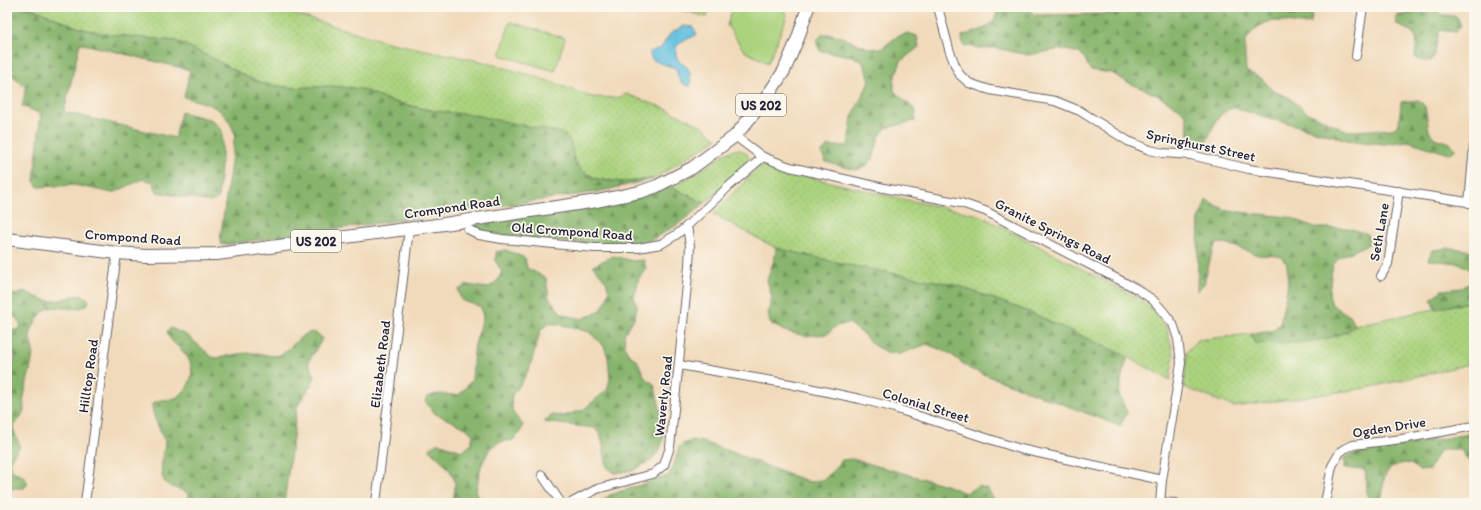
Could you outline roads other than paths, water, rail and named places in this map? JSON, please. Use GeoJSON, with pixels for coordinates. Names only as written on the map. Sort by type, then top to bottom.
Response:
{"type":"FeatureCollection","features":[{"type":"Feature","properties":{"kind":"highway","name":"Crompond Road"},"geometry":{"type":"LineString","coordinates":[[7,239],[117,253],[169,256],[226,253],[409,229],[597,201],[640,192],[657,186],[692,168],[735,136],[764,101],[784,71],[798,38],[808,7]]}},
{"type":"Feature","properties":{"kind":"street","name":"Springhurst Street"},"geometry":{"type":"LineString","coordinates":[[938,7],[955,65],[960,75],[969,83],[990,90],[1038,98],[1080,111],[1128,141],[1150,150],[1163,153],[1192,155],[1249,169],[1472,203]]}},
{"type":"Feature","properties":{"kind":"street"},"geometry":{"type":"LineString","coordinates":[[1356,56],[1363,7]]}},
{"type":"Feature","properties":{"kind":"street","name":"Granite Springs Road"},"geometry":{"type":"LineString","coordinates":[[735,136],[763,157],[790,167],[974,206],[1106,272],[1137,289],[1153,300],[1173,324],[1181,352],[1181,363],[1162,480],[1160,502]]}},
{"type":"Feature","properties":{"kind":"street"},"geometry":{"type":"LineString","coordinates":[[1472,203],[1474,146]]}},
{"type":"Feature","properties":{"kind":"street","name":"Old Crompond Road"},"geometry":{"type":"LineString","coordinates":[[468,229],[479,235],[502,240],[594,248],[638,248],[661,244],[687,226],[728,187],[763,157]]}},
{"type":"Feature","properties":{"kind":"street","name":"Seth Lane"},"geometry":{"type":"LineString","coordinates":[[1381,276],[1388,264],[1399,192]]}},
{"type":"Feature","properties":{"kind":"street","name":"Waverly Road"},"geometry":{"type":"LineString","coordinates":[[571,503],[597,489],[653,474],[664,465],[670,447],[689,266],[690,246],[687,226]]}},
{"type":"Feature","properties":{"kind":"street","name":"Elizabeth Road"},"geometry":{"type":"LineString","coordinates":[[376,503],[409,229]]}},
{"type":"Feature","properties":{"kind":"street","name":"Hilltop Road"},"geometry":{"type":"LineString","coordinates":[[85,503],[117,253]]}},
{"type":"Feature","properties":{"kind":"street","name":"Colonial Street"},"geometry":{"type":"LineString","coordinates":[[679,365],[790,384],[860,399],[888,406],[1020,448],[1162,480]]}},
{"type":"Feature","properties":{"kind":"street","name":"Ogden Drive"},"geometry":{"type":"LineString","coordinates":[[1325,503],[1332,466],[1340,452],[1344,449],[1353,445],[1402,439],[1474,426]]}},
{"type":"Feature","properties":{"kind":"street"},"geometry":{"type":"LineString","coordinates":[[542,475],[561,503]]}},
{"type":"Feature","properties":{"kind":"street"},"geometry":{"type":"LineString","coordinates":[[1160,502],[1176,503]]}},
{"type":"Feature","properties":{"kind":"water"},"geometry":{"type":"Polygon","coordinates":[[[684,26],[693,27],[697,34],[681,42],[677,46],[676,50],[678,60],[687,67],[689,72],[691,78],[690,86],[681,82],[676,68],[651,58],[649,52],[661,48],[670,34],[684,26]]]}}]}
